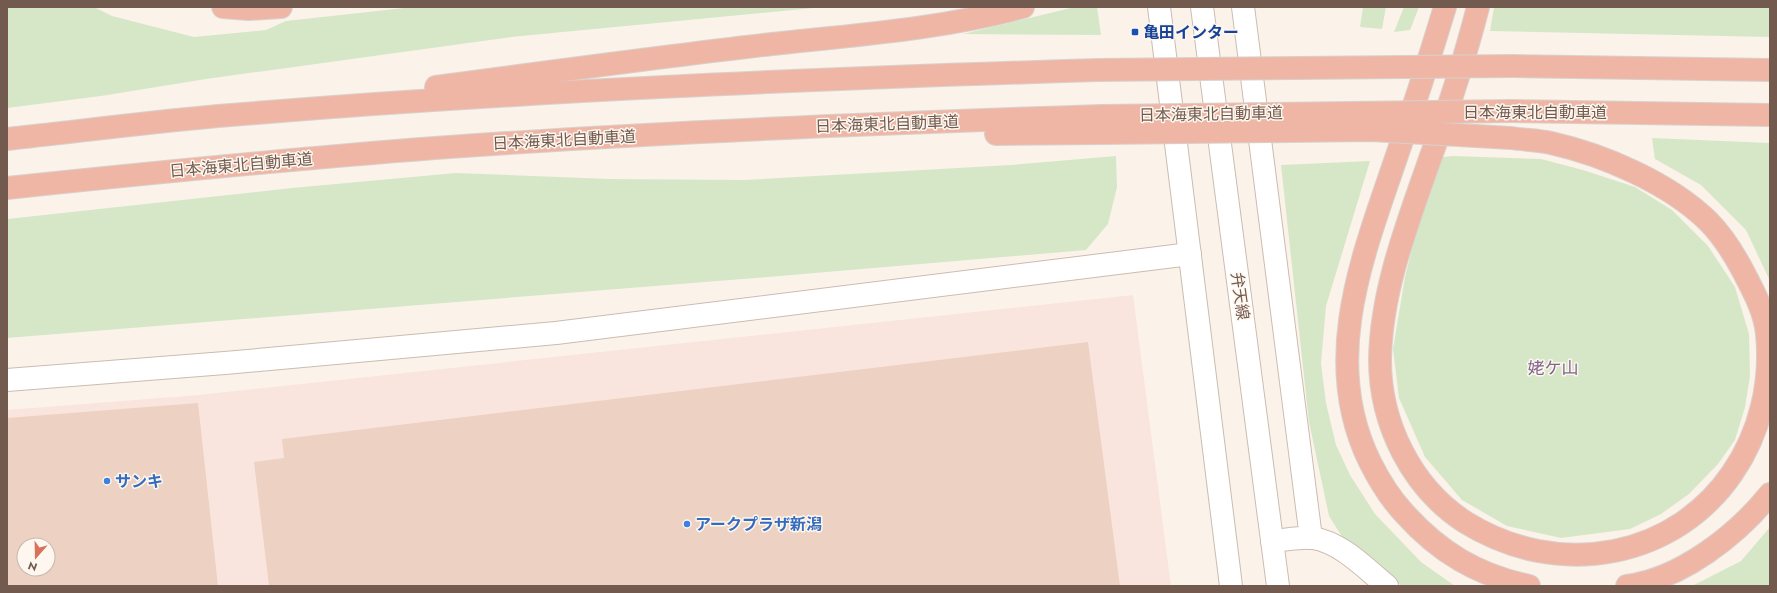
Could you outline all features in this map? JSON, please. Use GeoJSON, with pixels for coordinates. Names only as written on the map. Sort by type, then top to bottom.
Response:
{"type":"FeatureCollection","features":[{"type":"Feature","properties":{"kind":"highway"},"geometry":{"type":"LineString","coordinates":[[223,7],[249,9],[281,7]]}},
{"type":"Feature","properties":{"kind":"highway"},"geometry":{"type":"LineString","coordinates":[[7,139],[229,115],[636,60],[921,27],[995,15],[1024,7]]}},
{"type":"Feature","properties":{"kind":"highway"},"geometry":{"type":"LineString","coordinates":[[1445,7],[1362,260],[1352,300],[1346,374],[1350,401],[1361,443],[1375,472],[1395,503],[1419,530],[1448,553],[1479,571],[1506,581],[1528,586]]}},
{"type":"Feature","properties":{"kind":"highway"},"geometry":{"type":"LineString","coordinates":[[1102,124],[1371,130],[1511,138],[1551,143],[1599,158],[1644,177],[1679,196],[1710,223],[1736,257],[1755,293],[1767,331],[1769,371],[1763,410],[1750,446],[1730,480],[1702,508],[1670,531],[1635,547],[1597,554],[1562,555],[1526,550],[1491,537],[1461,519],[1431,494],[1409,464],[1392,430],[1382,394],[1380,368],[1384,317],[1403,238],[1455,87],[1478,7]]}},
{"type":"Feature","properties":{"kind":"highway"},"geometry":{"type":"LineString","coordinates":[[229,115],[611,90],[857,77],[1098,70],[1513,66],[1770,70]]}},
{"type":"Feature","properties":{"kind":"highway","name":"日本海東北自動車道"},"geometry":{"type":"LineString","coordinates":[[7,188],[262,162],[435,148],[629,136],[1102,124],[1512,111],[1770,115]]}},
{"type":"Feature","properties":{"kind":"highway"},"geometry":{"type":"LineString","coordinates":[[1627,586],[1678,570],[1724,540],[1762,504],[1770,494]]}},
{"type":"Feature","properties":{"kind":"street"},"geometry":{"type":"LineString","coordinates":[[1159,7],[1231,586]]}},
{"type":"Feature","properties":{"kind":"street","name":"弁天線"},"geometry":{"type":"LineString","coordinates":[[1202,7],[1278,586]]}},
{"type":"Feature","properties":{"kind":"street"},"geometry":{"type":"LineString","coordinates":[[1243,7],[1311,538]]}},
{"type":"Feature","properties":{"kind":"street"},"geometry":{"type":"LineString","coordinates":[[7,380],[225,363],[556,333],[1190,254]]}},
{"type":"Feature","properties":{"kind":"street"},"geometry":{"type":"LineString","coordinates":[[1272,541],[1311,538],[1331,543],[1349,554],[1387,586]]}},
{"type":"Feature","properties":{"kind":"shaded area","name":"アークプラザ新潟"},"geometry":{"type":"Polygon","coordinates":[[[1133,295],[1171,586],[7,586],[7,410],[198,395],[1133,295]]]}},
{"type":"Feature","properties":{"kind":"green space"},"geometry":{"type":"Polygon","coordinates":[[[7,7],[94,7],[112,16],[194,37],[266,30],[286,21],[413,7],[824,7],[511,37],[206,79],[101,96],[7,108],[7,7]]]}},
{"type":"Feature","properties":{"kind":"green space"},"geometry":{"type":"Polygon","coordinates":[[[1075,7],[1097,7],[1101,35],[963,34],[1075,7]]]}},
{"type":"Feature","properties":{"kind":"green space"},"geometry":{"type":"Polygon","coordinates":[[[1363,7],[1386,7],[1382,29],[1360,27],[1363,7]]]}},
{"type":"Feature","properties":{"kind":"green space"},"geometry":{"type":"Polygon","coordinates":[[[1404,7],[1419,7],[1410,30],[1394,32],[1404,7]]]}},
{"type":"Feature","properties":{"kind":"green space"},"geometry":{"type":"Polygon","coordinates":[[[1494,7],[1770,7],[1770,37],[1490,31],[1494,7]]]}},
{"type":"Feature","properties":{"kind":"green space"},"geometry":{"type":"Polygon","coordinates":[[[1652,138],[1770,143],[1770,281],[1746,230],[1701,185],[1655,159],[1652,138]]]}},
{"type":"Feature","properties":{"kind":"green space"},"geometry":{"type":"Polygon","coordinates":[[[1116,156],[1117,187],[1108,224],[1086,250],[7,338],[7,219],[292,188],[456,173],[609,179],[744,180],[1011,165],[1116,156]]]}},
{"type":"Feature","properties":{"kind":"green space"},"geometry":{"type":"Polygon","coordinates":[[[1453,156],[1541,159],[1583,170],[1635,187],[1672,210],[1708,246],[1735,287],[1749,334],[1750,376],[1745,407],[1735,440],[1718,464],[1689,494],[1661,514],[1630,529],[1561,538],[1507,526],[1462,500],[1425,457],[1399,398],[1393,349],[1405,277],[1434,158],[1453,156]]]}},
{"type":"Feature","properties":{"kind":"green space"},"geometry":{"type":"Polygon","coordinates":[[[1370,161],[1326,306],[1321,363],[1326,403],[1336,445],[1350,475],[1375,514],[1421,562],[1455,586],[1402,586],[1348,546],[1329,516],[1309,422],[1281,165],[1370,161]]]}},
{"type":"Feature","properties":{"kind":"green space"},"geometry":{"type":"Polygon","coordinates":[[[1770,527],[1770,586],[1692,586],[1741,561],[1770,527]]]}},
{"type":"Feature","properties":{"kind":"building","name":"アークプラザ新潟"},"geometry":{"type":"Polygon","coordinates":[[[1088,342],[1120,586],[269,586],[254,462],[284,458],[282,439],[1088,342]]]}},
{"type":"Feature","properties":{"kind":"building","name":"サンキ"},"geometry":{"type":"Polygon","coordinates":[[[198,403],[218,586],[7,586],[7,418],[198,403]]]}},
{"type":"Feature","properties":{"kind":"place","name":"亀田インター"},"geometry":{"type":"Point","coordinates":[1135,32]}},
{"type":"Feature","properties":{"kind":"place","name":"サンキ"},"geometry":{"type":"Point","coordinates":[107,481]}},
{"type":"Feature","properties":{"kind":"place","name":"アークプラザ新潟"},"geometry":{"type":"Point","coordinates":[687,524]}},
{"type":"Feature","properties":{"kind":"district","name":"姥ケ山"},"geometry":{"type":"Point","coordinates":[1553,368]}}]}
